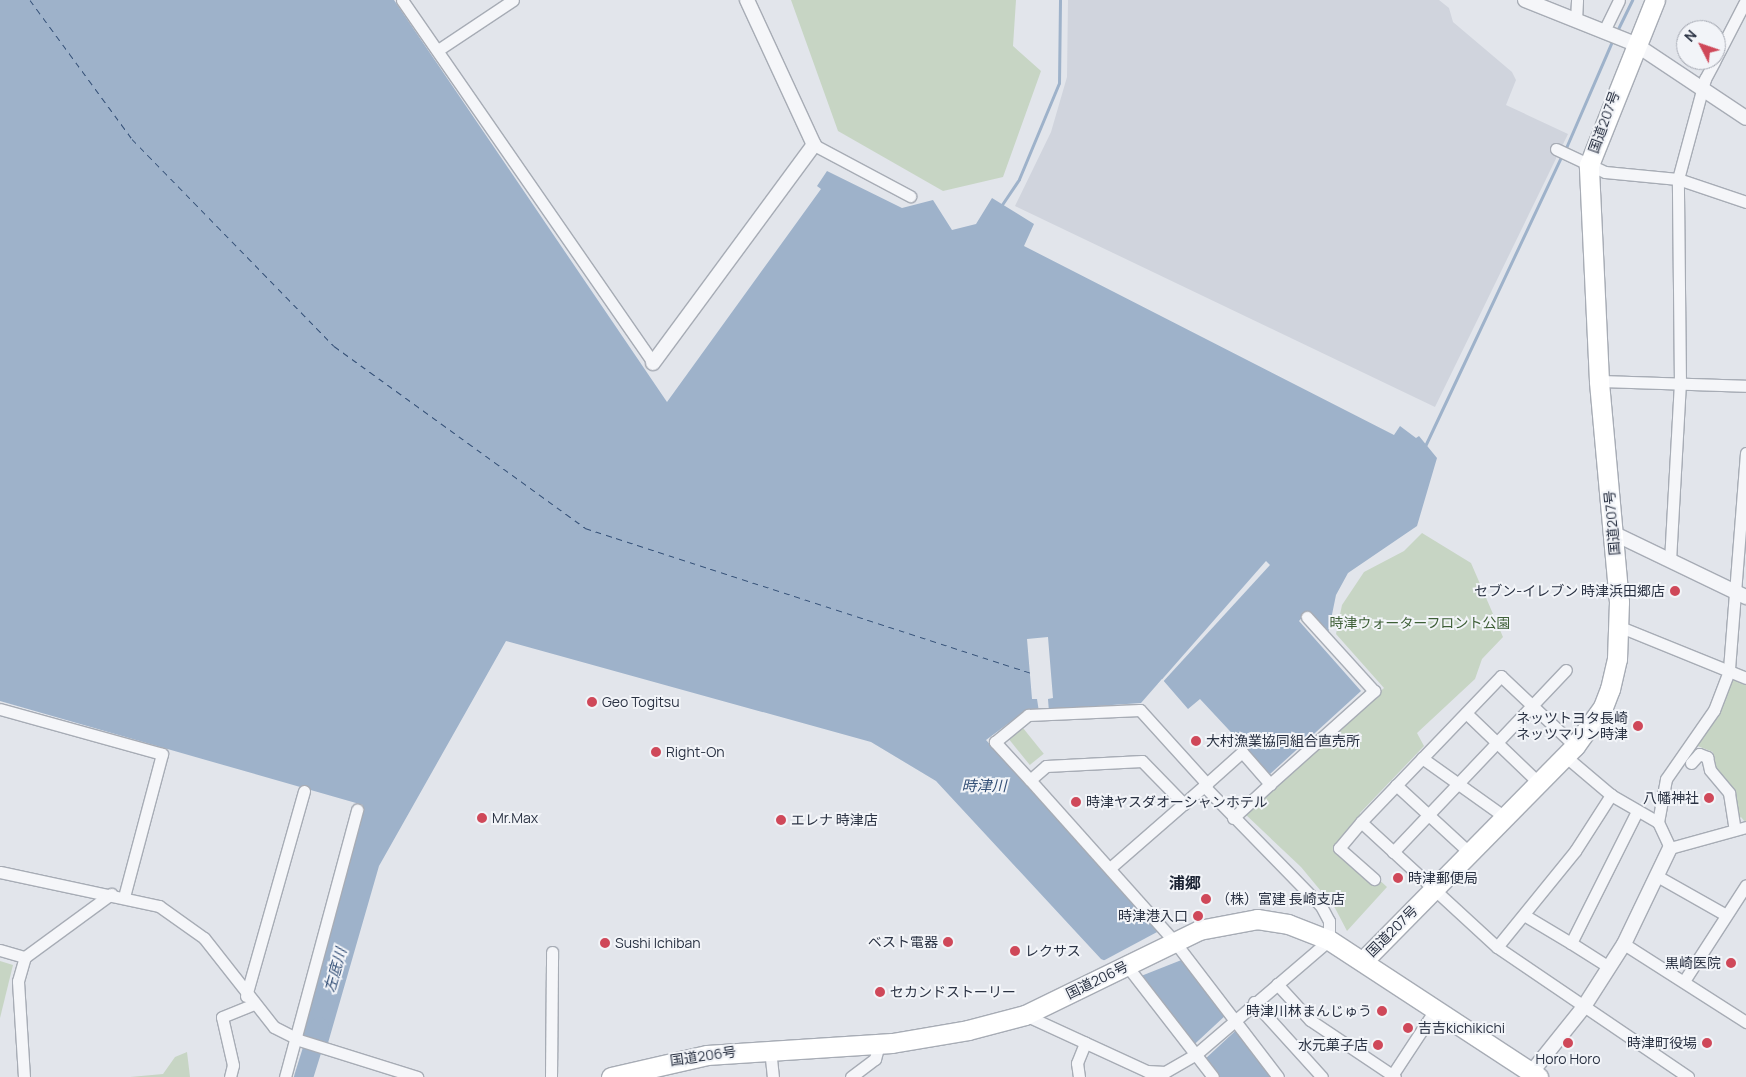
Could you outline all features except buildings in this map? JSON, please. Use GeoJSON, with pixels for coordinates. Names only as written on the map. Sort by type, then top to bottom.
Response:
{"type":"FeatureCollection","features":[{"type":"Feature","properties":{"kind":"highway","name":"国道207号"},"geometry":{"type":"LineString","coordinates":[[1363,961],[1570,751],[1599,714],[1610,688],[1618,626],[1613,533],[1582,161],[1629,42],[1655,0]]}},
{"type":"Feature","properties":{"kind":"highway","name":"国道206号"},"geometry":{"type":"LineString","coordinates":[[611,1077],[678,1059],[770,1049],[879,1044],[968,1030],[1024,1015],[1109,976],[1174,941],[1244,919],[1279,921],[1329,940],[1533,1076]]}},
{"type":"Feature","properties":{"kind":"street"},"geometry":{"type":"LineString","coordinates":[[402,0],[653,363],[814,145]]}},
{"type":"Feature","properties":{"kind":"street"},"geometry":{"type":"LineString","coordinates":[[438,50],[513,0]]}},
{"type":"Feature","properties":{"kind":"street"},"geometry":{"type":"LineString","coordinates":[[748,0],[814,145],[910,196]]}},
{"type":"Feature","properties":{"kind":"street"},"geometry":{"type":"LineString","coordinates":[[1525,0],[1629,42],[1746,118]]}},
{"type":"Feature","properties":{"kind":"street"},"geometry":{"type":"LineString","coordinates":[[1576,20],[1577,0]]}},
{"type":"Feature","properties":{"kind":"street"},"geometry":{"type":"LineString","coordinates":[[1604,31],[1619,0]]}},
{"type":"Feature","properties":{"kind":"street"},"geometry":{"type":"LineString","coordinates":[[1726,39],[1744,6]]}},
{"type":"Feature","properties":{"kind":"street"},"geometry":{"type":"LineString","coordinates":[[1670,561],[1680,384],[1678,180],[1702,89],[1710,70]]}},
{"type":"Feature","properties":{"kind":"street"},"geometry":{"type":"LineString","coordinates":[[1556,149],[1605,172],[1678,180],[1746,202]]}},
{"type":"Feature","properties":{"kind":"street"},"geometry":{"type":"LineString","coordinates":[[1599,381],[1746,386]]}},
{"type":"Feature","properties":{"kind":"street"},"geometry":{"type":"LineString","coordinates":[[1670,848],[1658,822],[1666,779],[1714,710],[1729,671],[1740,595],[1746,453]]}},
{"type":"Feature","properties":{"kind":"street"},"geometry":{"type":"LineString","coordinates":[[1613,533],[1740,595]]}},
{"type":"Feature","properties":{"kind":"street"},"geometry":{"type":"LineString","coordinates":[[1233,818],[1374,691],[1307,618]]}},
{"type":"Feature","properties":{"kind":"street"},"geometry":{"type":"LineString","coordinates":[[1618,626],[1746,678]]}},
{"type":"Feature","properties":{"kind":"street"},"geometry":{"type":"LineString","coordinates":[[1393,852],[1566,670]]}},
{"type":"Feature","properties":{"kind":"street"},"geometry":{"type":"LineString","coordinates":[[1374,879],[1339,848],[1361,822],[1501,676],[1533,705],[1570,751],[1611,795],[1658,822]]}},
{"type":"Feature","properties":{"kind":"street"},"geometry":{"type":"LineString","coordinates":[[0,709],[162,754],[124,897]]}},
{"type":"Feature","properties":{"kind":"street"},"geometry":{"type":"LineString","coordinates":[[1024,1015],[1157,1073],[1195,1055],[1234,1020],[1254,1002],[1329,940],[1329,921],[1321,906],[1233,818],[1140,710],[1028,715],[996,742],[1174,941],[1234,1020],[1278,1077]]}},
{"type":"Feature","properties":{"kind":"street"},"geometry":{"type":"LineString","coordinates":[[1466,713],[1496,744],[1539,783]]}},
{"type":"Feature","properties":{"kind":"street"},"geometry":{"type":"LineString","coordinates":[[1110,868],[1242,752],[1270,784]]}},
{"type":"Feature","properties":{"kind":"street"},"geometry":{"type":"LineString","coordinates":[[1533,1076],[1583,1008],[1624,944],[1670,848],[1740,829],[1729,793],[1710,770],[1707,756],[1699,754],[1691,763]]}},
{"type":"Feature","properties":{"kind":"street"},"geometry":{"type":"LineString","coordinates":[[1422,758],[1506,818]]}},
{"type":"Feature","properties":{"kind":"street"},"geometry":{"type":"LineString","coordinates":[[1030,780],[1046,766],[1142,761],[1184,804]]}},
{"type":"Feature","properties":{"kind":"street"},"geometry":{"type":"LineString","coordinates":[[1396,785],[1470,853]]}},
{"type":"Feature","properties":{"kind":"street"},"geometry":{"type":"LineString","coordinates":[[230,1077],[233,1065],[222,1018],[249,1000],[304,791]]}},
{"type":"Feature","properties":{"kind":"street"},"geometry":{"type":"LineString","coordinates":[[1497,947],[1575,851],[1611,795]]}},
{"type":"Feature","properties":{"kind":"street"},"geometry":{"type":"LineString","coordinates":[[285,1077],[297,1039],[357,810]]}},
{"type":"Feature","properties":{"kind":"street"},"geometry":{"type":"LineString","coordinates":[[1571,943],[1637,811]]}},
{"type":"Feature","properties":{"kind":"street"},"geometry":{"type":"LineString","coordinates":[[1361,822],[1432,890],[1497,947],[1583,1008],[1688,1077]]}},
{"type":"Feature","properties":{"kind":"street"},"geometry":{"type":"LineString","coordinates":[[0,872],[111,894],[159,906],[185,921],[204,938],[249,1000],[274,1027],[297,1039],[417,1077]]}},
{"type":"Feature","properties":{"kind":"street"},"geometry":{"type":"LineString","coordinates":[[1656,876],[1726,915]]}},
{"type":"Feature","properties":{"kind":"street"},"geometry":{"type":"LineString","coordinates":[[1684,981],[1746,885]]}},
{"type":"Feature","properties":{"kind":"street"},"geometry":{"type":"LineString","coordinates":[[24,1077],[18,980],[25,957],[111,894]]}},
{"type":"Feature","properties":{"kind":"street"},"geometry":{"type":"LineString","coordinates":[[1524,915],[1609,967]]}},
{"type":"Feature","properties":{"kind":"street"},"geometry":{"type":"LineString","coordinates":[[1624,944],[1746,1022]]}},
{"type":"Feature","properties":{"kind":"street"},"geometry":{"type":"LineString","coordinates":[[0,950],[25,957]]}},
{"type":"Feature","properties":{"kind":"street"},"geometry":{"type":"LineString","coordinates":[[551,1077],[552,952]]}},
{"type":"Feature","properties":{"kind":"street"},"geometry":{"type":"LineString","coordinates":[[1126,966],[1213,1077]]}},
{"type":"Feature","properties":{"kind":"street"},"geometry":{"type":"LineString","coordinates":[[1277,984],[1310,1020],[1393,1076],[1435,1010]]}},
{"type":"Feature","properties":{"kind":"street"},"geometry":{"type":"LineString","coordinates":[[1254,1002],[1322,1077]]}},
{"type":"Feature","properties":{"kind":"street"},"geometry":{"type":"LineString","coordinates":[[1079,1077],[1077,1063],[1085,1043]]}},
{"type":"Feature","properties":{"kind":"street"},"geometry":{"type":"LineString","coordinates":[[851,1077],[866,1073],[879,1044]]}},
{"type":"Feature","properties":{"kind":"street"},"geometry":{"type":"LineString","coordinates":[[770,1049],[773,1077]]}},
{"type":"Feature","properties":{"kind":"shaded area"},"geometry":{"type":"Polygon","coordinates":[[[1068,0],[1439,0],[1449,8],[1453,22],[1512,72],[1516,80],[1506,105],[1568,134],[1435,407],[1015,206],[1051,132],[1067,77],[1068,0]]]}},
{"type":"Feature","properties":{"kind":"green space"},"geometry":{"type":"Polygon","coordinates":[[[791,0],[1016,0],[1013,46],[1041,71],[1003,177],[943,191],[838,131],[791,0]]]}},
{"type":"Feature","properties":{"kind":"green space","name":"時津ウォーターフロント公園"},"geometry":{"type":"Polygon","coordinates":[[[1422,533],[1471,563],[1503,637],[1482,659],[1475,679],[1417,733],[1424,746],[1360,813],[1359,822],[1339,843],[1387,887],[1347,931],[1335,908],[1301,867],[1244,813],[1384,688],[1336,634],[1342,605],[1364,572],[1404,551],[1422,533]]]}},
{"type":"Feature","properties":{"kind":"green space"},"geometry":{"type":"Polygon","coordinates":[[[1732,679],[1746,683],[1746,823],[1741,817],[1737,821],[1714,771],[1713,752],[1695,745],[1718,712],[1732,679]]]}},
{"type":"Feature","properties":{"kind":"green space"},"geometry":{"type":"Polygon","coordinates":[[[1023,728],[1044,754],[1030,765],[1009,739],[1023,728]]]}},
{"type":"Feature","properties":{"kind":"green space"},"geometry":{"type":"Polygon","coordinates":[[[0,961],[13,965],[0,1018],[0,961]]]}},
{"type":"Feature","properties":{"kind":"green space"},"geometry":{"type":"Polygon","coordinates":[[[187,1052],[190,1077],[130,1077],[163,1074],[175,1057],[187,1052]]]}},
{"type":"Feature","properties":{"kind":"water","name":"時津川"},"geometry":{"type":"Polygon","coordinates":[[[0,0],[394,0],[667,402],[821,189],[817,186],[827,171],[902,208],[933,200],[952,230],[976,224],[992,198],[1034,224],[1024,246],[1394,435],[1400,426],[1416,438],[1419,436],[1437,458],[1417,526],[1348,573],[1336,595],[1328,634],[1308,611],[1299,621],[1361,691],[1270,774],[1200,699],[1188,709],[1162,679],[1141,703],[1025,711],[986,740],[1184,961],[1272,1077],[1220,1077],[1145,979],[1101,959],[936,781],[871,742],[506,641],[379,866],[328,1043],[298,1034],[363,805],[0,701],[0,0]]]}},
{"type":"Feature","properties":{"kind":"pier"},"geometry":{"type":"Polygon","coordinates":[[[1266,561],[1270,565],[1160,685],[1158,684],[1266,561]]]}},
{"type":"Feature","properties":{"kind":"pier"},"geometry":{"type":"Polygon","coordinates":[[[1048,637],[1053,698],[1048,699],[1049,712],[1039,712],[1037,699],[1032,699],[1027,639],[1048,637]]]}},
{"type":"Feature","properties":{"kind":"pier"},"geometry":{"type":"Polygon","coordinates":[[[1159,931],[1184,959],[1136,978],[1101,962],[1159,931]]]}},
{"type":"Feature","properties":{"kind":"pier"},"geometry":{"type":"Polygon","coordinates":[[[1227,1014],[1239,1027],[1206,1059],[1193,1045],[1227,1014]]]}},
{"type":"Feature","properties":{"kind":"waterway"},"geometry":{"type":"LineString","coordinates":[[1001,206],[1019,179],[1059,83],[1060,0]]}},
{"type":"Feature","properties":{"kind":"waterway"},"geometry":{"type":"LineString","coordinates":[[1616,33],[1632,0]]}},
{"type":"Feature","properties":{"kind":"waterway"},"geometry":{"type":"LineString","coordinates":[[1565,150],[1613,39]]}},
{"type":"Feature","properties":{"kind":"waterway"},"geometry":{"type":"LineString","coordinates":[[1425,446],[1562,155]]}},
{"type":"Feature","properties":{"kind":"waterway","name":"左底川"},"geometry":{"type":"LineString","coordinates":[[303,1077],[319,1026]]}},
{"type":"Feature","properties":{"kind":"ferry route"},"geometry":{"type":"LineString","coordinates":[[30,0],[132,139],[334,346],[585,528],[1030,673]]}},
{"type":"Feature","properties":{"kind":"place","name":"セブン-イレブン 時津浜田郷店"},"geometry":{"type":"Point","coordinates":[1675,591]}},
{"type":"Feature","properties":{"kind":"place","name":"Geo Togitsu"},"geometry":{"type":"Point","coordinates":[592,702]}},
{"type":"Feature","properties":{"kind":"place","name":"ネッツトヨタ長崎 ネッツマリン時津"},"geometry":{"type":"Point","coordinates":[1638,726]}},
{"type":"Feature","properties":{"kind":"place","name":"大村漁業協同組合直売所"},"geometry":{"type":"Point","coordinates":[1196,741]}},
{"type":"Feature","properties":{"kind":"place","name":"Right-On"},"geometry":{"type":"Point","coordinates":[656,752]}},
{"type":"Feature","properties":{"kind":"place","name":"八幡神社"},"geometry":{"type":"Point","coordinates":[1709,798]}},
{"type":"Feature","properties":{"kind":"place","name":"時津ヤスダオーシャンホテル"},"geometry":{"type":"Point","coordinates":[1076,802]}},
{"type":"Feature","properties":{"kind":"place","name":"Mr.Max"},"geometry":{"type":"Point","coordinates":[482,818]}},
{"type":"Feature","properties":{"kind":"place","name":"エレナ 時津店"},"geometry":{"type":"Point","coordinates":[781,820]}},
{"type":"Feature","properties":{"kind":"place","name":"時津郵便局"},"geometry":{"type":"Point","coordinates":[1398,878]}},
{"type":"Feature","properties":{"kind":"place","name":"（株）富建 長崎支店"},"geometry":{"type":"Point","coordinates":[1206,899]}},
{"type":"Feature","properties":{"kind":"place","name":"時津港入口"},"geometry":{"type":"Point","coordinates":[1198,916]}},
{"type":"Feature","properties":{"kind":"place","name":"ベスト電器"},"geometry":{"type":"Point","coordinates":[948,942]}},
{"type":"Feature","properties":{"kind":"place","name":"Sushi Ichiban"},"geometry":{"type":"Point","coordinates":[605,943]}},
{"type":"Feature","properties":{"kind":"place","name":"レクサス"},"geometry":{"type":"Point","coordinates":[1015,951]}},
{"type":"Feature","properties":{"kind":"place","name":"黒崎医院"},"geometry":{"type":"Point","coordinates":[1731,963]}},
{"type":"Feature","properties":{"kind":"place","name":"セカンドストーリー"},"geometry":{"type":"Point","coordinates":[880,992]}},
{"type":"Feature","properties":{"kind":"place","name":"時津川林まんじゅう"},"geometry":{"type":"Point","coordinates":[1382,1011]}},
{"type":"Feature","properties":{"kind":"place","name":"吉吉kichikichi"},"geometry":{"type":"Point","coordinates":[1408,1028]}},
{"type":"Feature","properties":{"kind":"place","name":"Horo Horo"},"geometry":{"type":"Point","coordinates":[1568,1043]}},
{"type":"Feature","properties":{"kind":"place","name":"時津町役場"},"geometry":{"type":"Point","coordinates":[1707,1043]}},
{"type":"Feature","properties":{"kind":"place","name":"水元菓子店"},"geometry":{"type":"Point","coordinates":[1378,1045]}},
{"type":"Feature","properties":{"kind":"district","name":"浦郷"},"geometry":{"type":"Point","coordinates":[1185,883]}}]}
